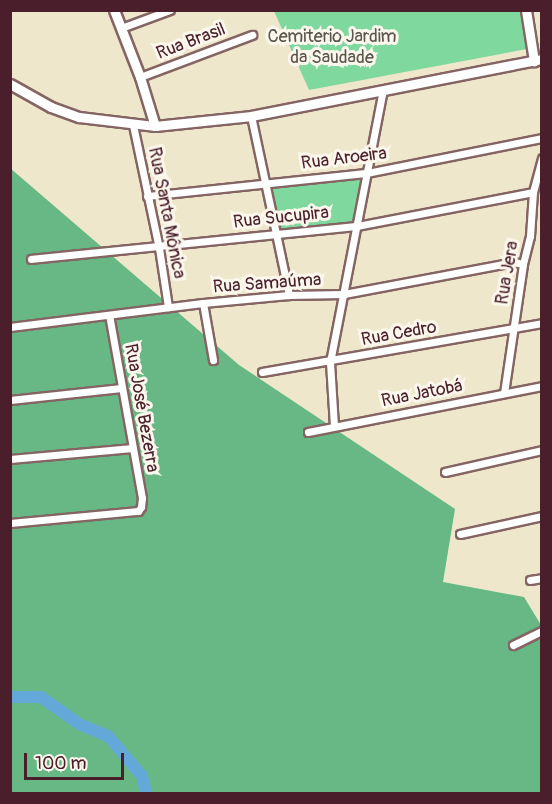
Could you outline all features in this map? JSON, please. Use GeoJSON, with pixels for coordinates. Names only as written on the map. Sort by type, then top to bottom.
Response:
{"type":"FeatureCollection","features":[{"type":"Feature","properties":{"kind":"street"},"geometry":{"type":"LineString","coordinates":[[114,10],[140,77],[155,126]]}},
{"type":"Feature","properties":{"kind":"street"},"geometry":{"type":"LineString","coordinates":[[121,28],[170,10]]}},
{"type":"Feature","properties":{"kind":"street"},"geometry":{"type":"LineString","coordinates":[[10,84],[51,107],[79,117],[133,125],[155,126],[251,116],[538,60],[526,10]]}},
{"type":"Feature","properties":{"kind":"street","name":"Rua Brasil"},"geometry":{"type":"LineString","coordinates":[[140,77],[252,35]]}},
{"type":"Feature","properties":{"kind":"street"},"geometry":{"type":"LineString","coordinates":[[334,426],[330,362],[383,90]]}},
{"type":"Feature","properties":{"kind":"street"},"geometry":{"type":"LineString","coordinates":[[251,116],[289,295]]}},
{"type":"Feature","properties":{"kind":"street","name":"Rua Santa Mônica"},"geometry":{"type":"LineString","coordinates":[[133,125],[159,248],[168,307]]}},
{"type":"Feature","properties":{"kind":"street","name":"Rua Aroeira"},"geometry":{"type":"LineString","coordinates":[[147,195],[367,173],[542,138]]}},
{"type":"Feature","properties":{"kind":"street","name":"Rua Jera"},"geometry":{"type":"LineString","coordinates":[[504,393],[523,264],[530,236],[533,192],[542,158]]}},
{"type":"Feature","properties":{"kind":"street","name":"Rua Sucupira"},"geometry":{"type":"LineString","coordinates":[[31,259],[159,248],[276,233],[357,226],[533,192]]}},
{"type":"Feature","properties":{"kind":"street","name":"Rua Samaúma"},"geometry":{"type":"LineString","coordinates":[[10,327],[203,303],[289,295],[344,294],[513,262],[523,264]]}},
{"type":"Feature","properties":{"kind":"street"},"geometry":{"type":"LineString","coordinates":[[203,303],[213,360]]}},
{"type":"Feature","properties":{"kind":"street","name":"Rua José Bezerra"},"geometry":{"type":"LineString","coordinates":[[10,523],[138,512],[141,507],[142,498],[109,315]]}},
{"type":"Feature","properties":{"kind":"street","name":"Rua Cedro"},"geometry":{"type":"LineString","coordinates":[[262,372],[330,362],[542,323]]}},
{"type":"Feature","properties":{"kind":"street","name":"Rua Jatobá"},"geometry":{"type":"LineString","coordinates":[[308,432],[542,386]]}},
{"type":"Feature","properties":{"kind":"street"},"geometry":{"type":"LineString","coordinates":[[10,400],[121,388]]}},
{"type":"Feature","properties":{"kind":"street"},"geometry":{"type":"LineString","coordinates":[[10,459],[133,447]]}},
{"type":"Feature","properties":{"kind":"street"},"geometry":{"type":"LineString","coordinates":[[445,472],[542,450]]}},
{"type":"Feature","properties":{"kind":"street"},"geometry":{"type":"LineString","coordinates":[[460,534],[542,516]]}},
{"type":"Feature","properties":{"kind":"street"},"geometry":{"type":"LineString","coordinates":[[530,580],[542,578]]}},
{"type":"Feature","properties":{"kind":"street"},"geometry":{"type":"LineString","coordinates":[[513,645],[542,631]]}},
{"type":"Feature","properties":{"kind":"green space","name":"Cemiterio Jardim da Saudade"},"geometry":{"type":"Polygon","coordinates":[[[274,11],[520,11],[527,49],[309,90],[274,11]]]}},
{"type":"Feature","properties":{"kind":"green space"},"geometry":{"type":"Polygon","coordinates":[[[10,168],[239,365],[455,509],[443,582],[524,597],[541,625],[541,793],[11,793],[10,168]]]}},
{"type":"Feature","properties":{"kind":"green space"},"geometry":{"type":"Polygon","coordinates":[[[362,177],[354,223],[280,230],[272,186],[362,177]]]}},
{"type":"Feature","properties":{"kind":"waterway"},"geometry":{"type":"LineString","coordinates":[[10,697],[41,697],[79,724],[109,737],[142,776],[146,794]]}}]}
